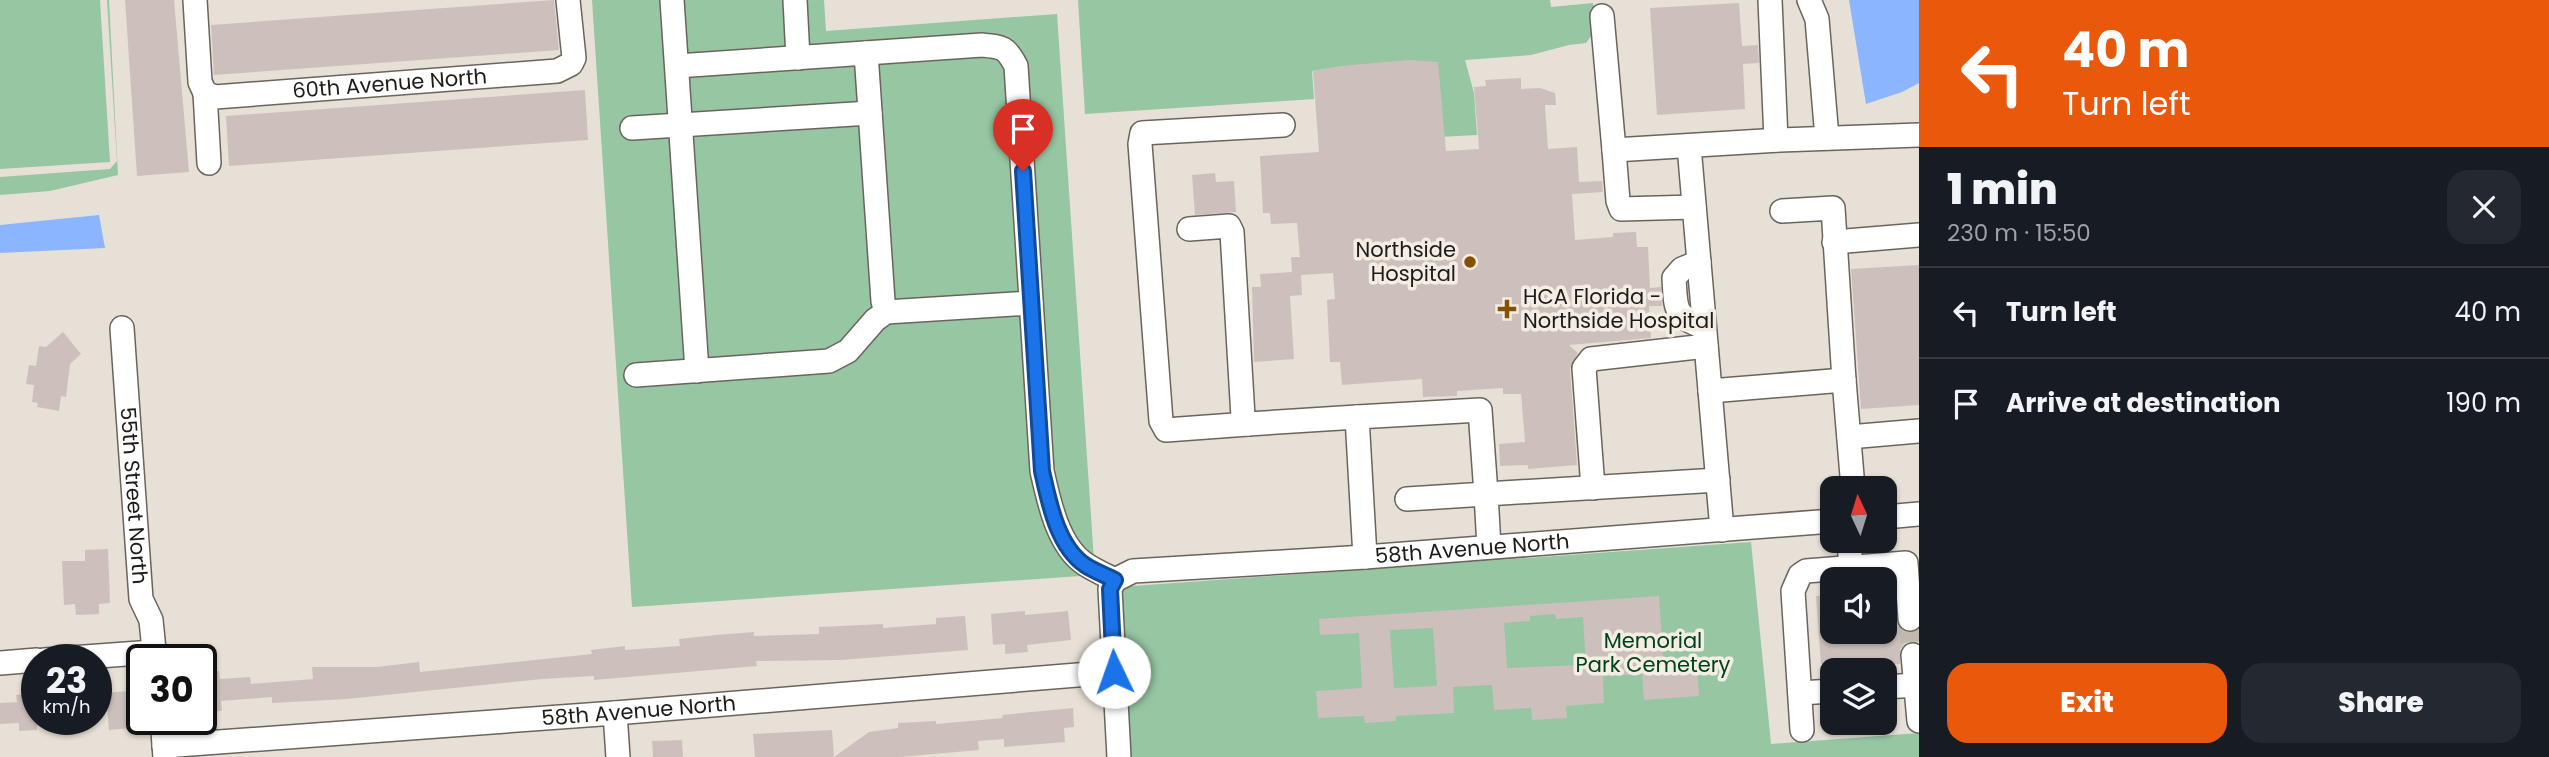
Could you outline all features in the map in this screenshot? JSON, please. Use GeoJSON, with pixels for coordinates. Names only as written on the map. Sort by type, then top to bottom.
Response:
{"type":"FeatureCollection","features":[{"type":"Feature","properties":{"kind":"street"},"geometry":{"type":"LineString","coordinates":[[195,0],[209,163]]}},
{"type":"Feature","properties":{"kind":"street","name":"60th Avenue North"},"geometry":{"type":"LineString","coordinates":[[205,93],[215,97],[557,71],[571,64],[574,58],[568,0]]}},
{"type":"Feature","properties":{"kind":"street"},"geometry":{"type":"LineString","coordinates":[[672,0],[697,371]]}},
{"type":"Feature","properties":{"kind":"street"},"geometry":{"type":"LineString","coordinates":[[795,0],[799,58]]}},
{"type":"Feature","properties":{"kind":"street"},"geometry":{"type":"LineString","coordinates":[[1770,0],[1776,140]]}},
{"type":"Feature","properties":{"kind":"street"},"geometry":{"type":"LineString","coordinates":[[1809,0],[1817,19],[1828,138]]}},
{"type":"Feature","properties":{"kind":"street"},"geometry":{"type":"LineString","coordinates":[[1602,16],[1618,201],[1621,209],[1694,207]]}},
{"type":"Feature","properties":{"kind":"street"},"geometry":{"type":"LineString","coordinates":[[677,66],[982,45],[1002,47],[1010,54],[1016,66],[1042,471],[1060,533],[1083,563],[1115,580],[1110,589],[1119,757]]}},
{"type":"Feature","properties":{"kind":"street"},"geometry":{"type":"LineString","coordinates":[[866,53],[883,301],[886,312]]}},
{"type":"Feature","properties":{"kind":"street"},"geometry":{"type":"LineString","coordinates":[[632,128],[870,113]]}},
{"type":"Feature","properties":{"kind":"street"},"geometry":{"type":"LineString","coordinates":[[1283,125],[1142,133],[1140,144],[1161,421],[1166,430],[1480,410],[1489,547]]}},
{"type":"Feature","properties":{"kind":"street"},"geometry":{"type":"LineString","coordinates":[[1614,150],[1919,135]]}},
{"type":"Feature","properties":{"kind":"street"},"geometry":{"type":"LineString","coordinates":[[1689,146],[1722,530]]}},
{"type":"Feature","properties":{"kind":"street"},"geometry":{"type":"LineString","coordinates":[[1783,211],[1833,208],[1852,476]]}},
{"type":"Feature","properties":{"kind":"street"},"geometry":{"type":"LineString","coordinates":[[1189,229],[1229,226],[1232,232],[1243,417],[1248,424]]}},
{"type":"Feature","properties":{"kind":"street"},"geometry":{"type":"LineString","coordinates":[[1834,242],[1919,235]]}},
{"type":"Feature","properties":{"kind":"street"},"geometry":{"type":"LineString","coordinates":[[636,375],[829,361],[848,351],[875,320],[886,312],[1031,303]]}},
{"type":"Feature","properties":{"kind":"street","name":"55th Street North"},"geometry":{"type":"LineString","coordinates":[[122,328],[141,599],[151,620],[153,644]]}},
{"type":"Feature","properties":{"kind":"street"},"geometry":{"type":"LineString","coordinates":[[1594,488],[1584,368],[1591,359],[1705,336]]}},
{"type":"Feature","properties":{"kind":"street"},"geometry":{"type":"LineString","coordinates":[[1710,391],[1844,380]]}},
{"type":"Feature","properties":{"kind":"street"},"geometry":{"type":"LineString","coordinates":[[1357,417],[1366,557]]}},
{"type":"Feature","properties":{"kind":"street"},"geometry":{"type":"LineString","coordinates":[[1849,437],[1919,431]]}},
{"type":"Feature","properties":{"kind":"street"},"geometry":{"type":"LineString","coordinates":[[1407,499],[1718,480]]}},
{"type":"Feature","properties":{"kind":"street"},"geometry":{"type":"LineString","coordinates":[[1897,516],[1919,514]]}},
{"type":"Feature","properties":{"kind":"street","name":"58th Avenue North"},"geometry":{"type":"LineString","coordinates":[[1115,580],[1132,571],[1366,557],[1820,522]]}},
{"type":"Feature","properties":{"kind":"street"},"geometry":{"type":"LineString","coordinates":[[1862,567],[1906,563],[1910,618]]}},
{"type":"Feature","properties":{"kind":"street"},"geometry":{"type":"LineString","coordinates":[[1802,730],[1793,592],[1800,575],[1806,571],[1820,570]]}},
{"type":"Feature","properties":{"kind":"street"},"geometry":{"type":"LineString","coordinates":[[1913,655],[1919,722]]}},
{"type":"Feature","properties":{"kind":"street"},"geometry":{"type":"LineString","coordinates":[[0,663],[21,661]]}},
{"type":"Feature","properties":{"kind":"street","name":"58th Avenue North"},"geometry":{"type":"LineString","coordinates":[[164,751],[1114,672]]}},
{"type":"Feature","properties":{"kind":"street"},"geometry":{"type":"LineString","coordinates":[[1897,686],[1916,685]]}},
{"type":"Feature","properties":{"kind":"street"},"geometry":{"type":"LineString","coordinates":[[1800,693],[1820,692]]}},
{"type":"Feature","properties":{"kind":"street"},"geometry":{"type":"LineString","coordinates":[[615,713],[618,757]]}},
{"type":"Feature","properties":{"kind":"green space"},"geometry":{"type":"Polygon","coordinates":[[[0,0],[100,0],[110,162],[0,169],[0,0]]]}},
{"type":"Feature","properties":{"kind":"green space"},"geometry":{"type":"Polygon","coordinates":[[[107,0],[118,175],[50,191],[0,195],[0,177],[110,169],[117,161],[107,0]]]}},
{"type":"Feature","properties":{"kind":"green space"},"geometry":{"type":"Polygon","coordinates":[[[592,0],[824,0],[826,31],[1057,14],[1095,575],[632,607],[592,0]]]}},
{"type":"Feature","properties":{"kind":"green space"},"geometry":{"type":"Polygon","coordinates":[[[1078,0],[1550,0],[1551,7],[1593,3],[1594,24],[1586,43],[1531,55],[1465,60],[1474,93],[1477,135],[1439,137],[1339,67],[1312,71],[1314,99],[1085,114],[1078,0]]]}},
{"type":"Feature","properties":{"kind":"green space","name":"Memorial Park Cemetery"},"geometry":{"type":"Polygon","coordinates":[[[1751,542],[1771,744],[1919,733],[1919,757],[1130,757],[1119,587],[1751,542]]]}},
{"type":"Feature","properties":{"kind":"water"},"geometry":{"type":"Polygon","coordinates":[[[1849,0],[1919,0],[1919,83],[1902,92],[1866,104],[1849,0]]]}},
{"type":"Feature","properties":{"kind":"water"},"geometry":{"type":"Polygon","coordinates":[[[99,215],[105,248],[0,253],[0,225],[99,215]]]}},
{"type":"Feature","properties":{"kind":"building"},"geometry":{"type":"Polygon","coordinates":[[[125,0],[174,0],[189,172],[137,176],[125,0]]]}},
{"type":"Feature","properties":{"kind":"building"},"geometry":{"type":"Polygon","coordinates":[[[554,0],[559,50],[214,75],[211,25],[554,0]]]}},
{"type":"Feature","properties":{"kind":"building"},"geometry":{"type":"Polygon","coordinates":[[[1739,3],[1742,46],[1758,45],[1759,63],[1743,64],[1745,109],[1657,115],[1650,8],[1739,3]]]}},
{"type":"Feature","properties":{"kind":"building","name":"Northside Hospital"},"geometry":{"type":"Polygon","coordinates":[[[1409,60],[1438,62],[1446,151],[1479,149],[1474,87],[1486,86],[1485,80],[1521,78],[1521,89],[1540,88],[1555,93],[1556,105],[1545,105],[1548,149],[1577,147],[1579,182],[1602,181],[1603,192],[1572,194],[1575,240],[1636,232],[1637,247],[1648,247],[1650,288],[1661,287],[1662,306],[1649,306],[1651,338],[1569,345],[1578,353],[1570,369],[1577,465],[1528,469],[1528,465],[1500,466],[1499,444],[1525,442],[1521,394],[1503,394],[1503,388],[1457,391],[1457,396],[1423,397],[1422,379],[1342,385],[1340,362],[1330,362],[1327,300],[1335,299],[1333,273],[1301,275],[1302,295],[1290,296],[1294,359],[1254,362],[1252,287],[1261,287],[1260,274],[1292,272],[1291,257],[1300,257],[1297,223],[1271,224],[1270,213],[1263,213],[1260,156],[1319,152],[1313,71],[1409,60]]]}},
{"type":"Feature","properties":{"kind":"building"},"geometry":{"type":"Polygon","coordinates":[[[585,90],[588,140],[229,166],[226,116],[585,90]]]}},
{"type":"Feature","properties":{"kind":"building"},"geometry":{"type":"Polygon","coordinates":[[[1215,173],[1216,182],[1234,181],[1236,212],[1195,215],[1192,175],[1215,173]]]}},
{"type":"Feature","properties":{"kind":"building"},"geometry":{"type":"Polygon","coordinates":[[[1919,265],[1919,405],[1861,409],[1851,269],[1919,265]]]}},
{"type":"Feature","properties":{"kind":"building"},"geometry":{"type":"Polygon","coordinates":[[[63,332],[81,354],[70,364],[66,397],[61,396],[59,411],[37,407],[38,403],[32,402],[34,385],[26,384],[29,365],[36,366],[39,346],[46,347],[63,332]]]}},
{"type":"Feature","properties":{"kind":"building"},"geometry":{"type":"Polygon","coordinates":[[[108,549],[110,603],[99,604],[99,614],[76,615],[75,604],[64,605],[62,561],[85,561],[85,550],[108,549]]]}},
{"type":"Feature","properties":{"kind":"building"},"geometry":{"type":"Polygon","coordinates":[[[1659,596],[1664,670],[1697,669],[1699,696],[1644,700],[1642,674],[1603,676],[1604,703],[1566,706],[1567,718],[1532,720],[1531,708],[1494,710],[1492,685],[1453,687],[1454,713],[1396,716],[1396,721],[1365,723],[1364,716],[1318,718],[1316,691],[1362,688],[1359,633],[1320,635],[1319,619],[1659,596]],[[1555,614],[1530,616],[1530,621],[1504,623],[1507,668],[1586,665],[1583,617],[1556,619],[1555,614]],[[1433,628],[1390,630],[1394,688],[1437,686],[1433,628]]]}},
{"type":"Feature","properties":{"kind":"building"},"geometry":{"type":"Polygon","coordinates":[[[1816,596],[1820,596],[1820,644],[1897,644],[1897,616],[1898,626],[1903,631],[1910,633],[1919,629],[1919,642],[1904,644],[1900,650],[1900,664],[1897,664],[1897,658],[1821,658],[1816,596]]]}},
{"type":"Feature","properties":{"kind":"building"},"geometry":{"type":"Polygon","coordinates":[[[1025,611],[1025,615],[1068,611],[1071,640],[1027,645],[1028,652],[1005,654],[1005,644],[993,645],[991,614],[1025,611]]]}},
{"type":"Feature","properties":{"kind":"building"},"geometry":{"type":"Polygon","coordinates":[[[965,616],[968,650],[841,660],[756,661],[757,666],[594,680],[594,676],[542,679],[347,699],[272,703],[272,697],[221,701],[222,711],[217,711],[217,671],[220,679],[250,677],[251,684],[313,679],[312,667],[377,667],[419,662],[420,672],[592,654],[591,650],[625,646],[625,650],[680,646],[679,639],[716,635],[754,632],[754,636],[819,634],[819,627],[883,624],[883,628],[936,624],[936,618],[965,616]]]}},
{"type":"Feature","properties":{"kind":"building"},"geometry":{"type":"Polygon","coordinates":[[[126,691],[126,728],[112,730],[112,692],[126,691]]]}},
{"type":"Feature","properties":{"kind":"building"},"geometry":{"type":"Polygon","coordinates":[[[16,695],[21,695],[21,731],[19,723],[0,724],[0,703],[17,702],[16,695]]]}},
{"type":"Feature","properties":{"kind":"building"},"geometry":{"type":"Polygon","coordinates":[[[1073,708],[1074,727],[1064,728],[1065,742],[1004,747],[1004,739],[978,741],[979,750],[900,757],[834,757],[869,732],[898,728],[898,723],[936,721],[936,724],[1073,708]]]}},
{"type":"Feature","properties":{"kind":"building"},"geometry":{"type":"Polygon","coordinates":[[[832,730],[834,757],[755,757],[753,734],[832,730]]]}},
{"type":"Feature","properties":{"kind":"building"},"geometry":{"type":"Polygon","coordinates":[[[682,740],[683,757],[653,757],[652,741],[682,740]]]}},
{"type":"Feature","properties":{"kind":"tunnel"},"geometry":{"type":"LineString","coordinates":[[1910,619],[1913,655]]}},
{"type":"Feature","properties":{"kind":"place","name":"Northside Hospital"},"geometry":{"type":"Point","coordinates":[1470,262]}},
{"type":"Feature","properties":{"kind":"place","name":"HCA Florida - Northside Hospital"},"geometry":{"type":"Point","coordinates":[1507,309]}},
{"type":"Feature","properties":{"kind":"route"},"geometry":{"type":"LineString","coordinates":[[1023,171],[1042,471],[1060,533],[1083,563],[1115,580],[1110,589],[1114,672]]}}]}
